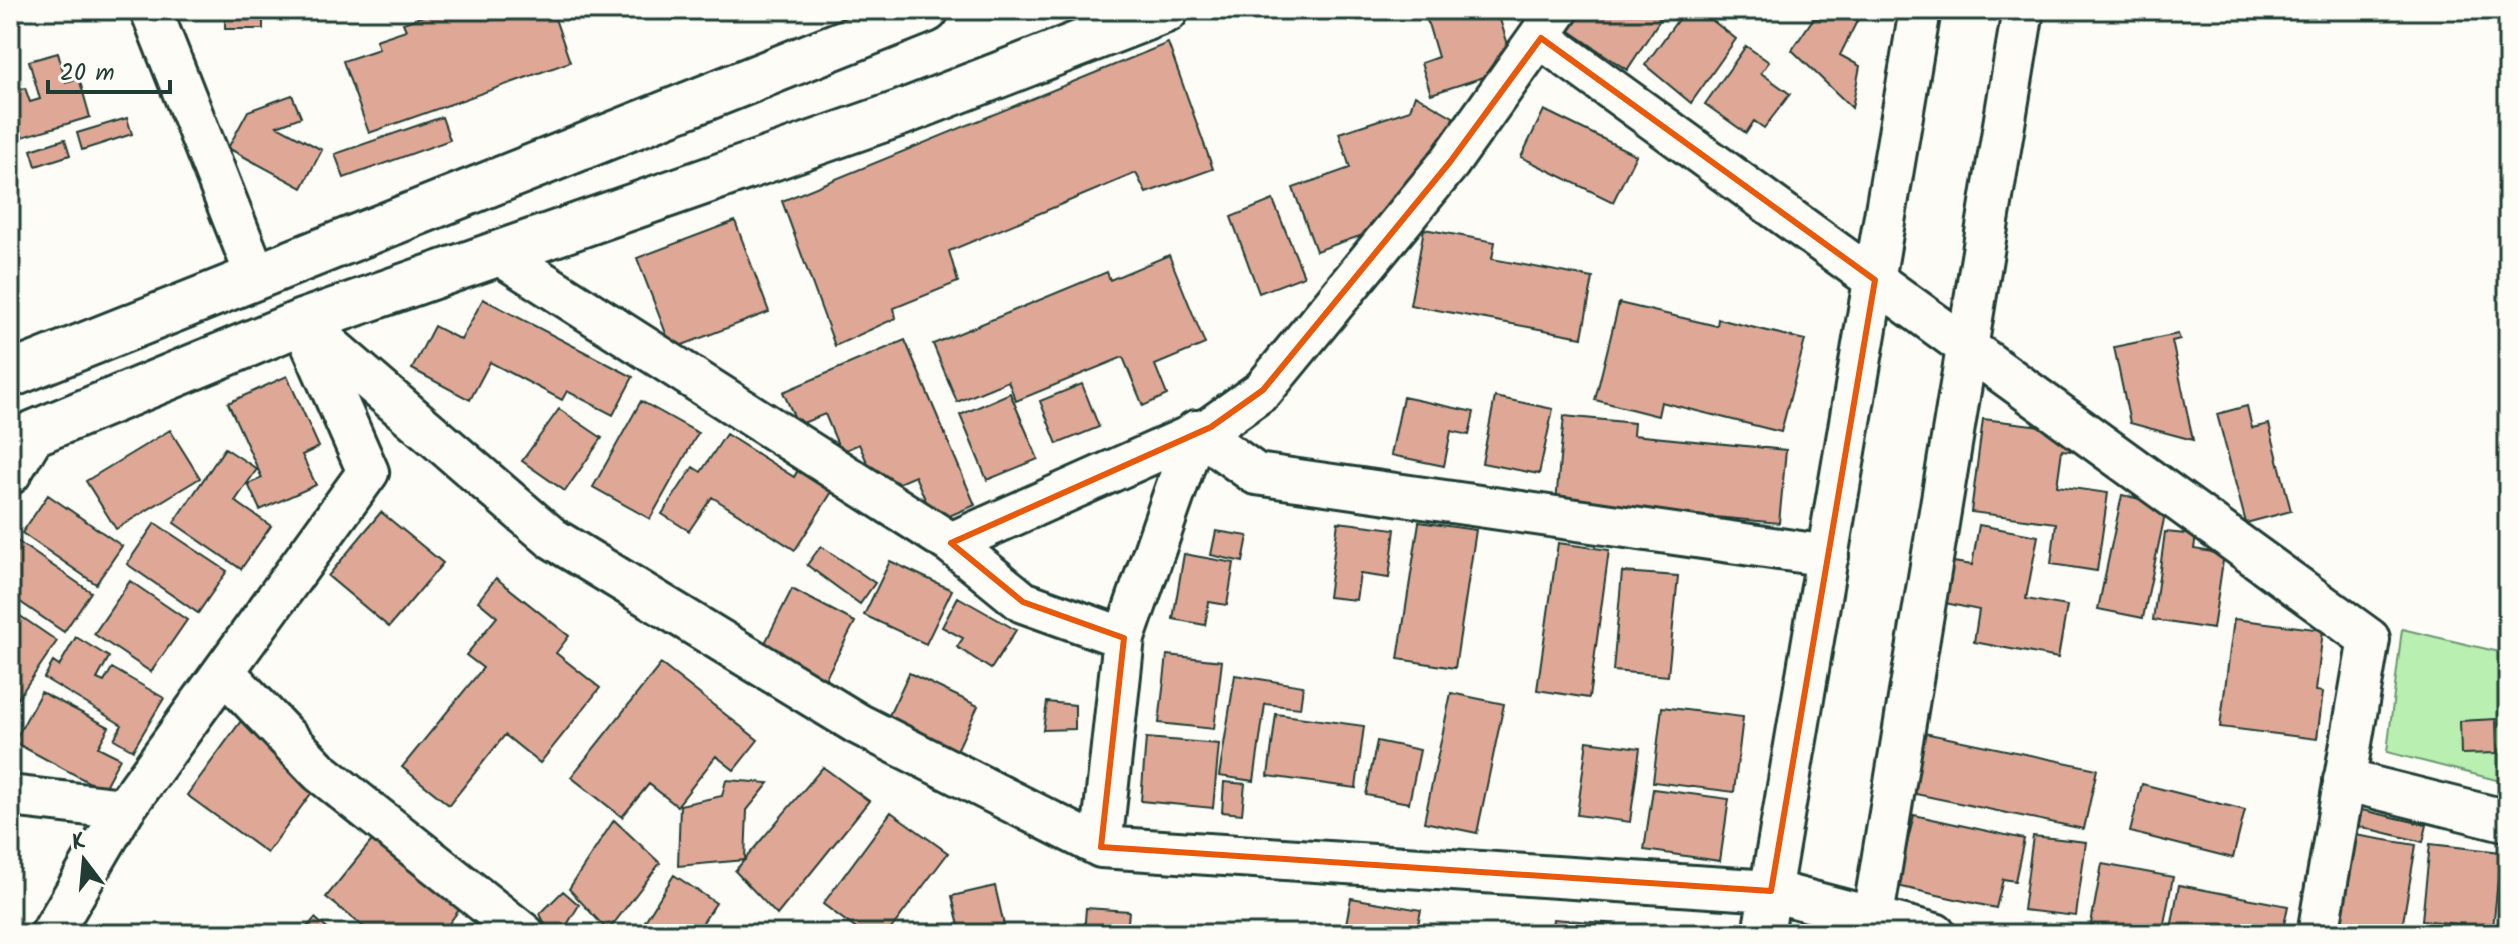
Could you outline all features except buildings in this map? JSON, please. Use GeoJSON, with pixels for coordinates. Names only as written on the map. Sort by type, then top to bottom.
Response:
{"type":"FeatureCollection","features":[{"type":"Feature","properties":{"kind":"main road"},"geometry":{"type":"LineString","coordinates":[[10,375],[926,10]]}},
{"type":"Feature","properties":{"kind":"main road"},"geometry":{"type":"LineString","coordinates":[[23,438],[302,322],[901,113],[1166,10]]}},
{"type":"Feature","properties":{"kind":"street"},"geometry":{"type":"LineString","coordinates":[[151,10],[256,276]]}},
{"type":"Feature","properties":{"kind":"street"},"geometry":{"type":"LineString","coordinates":[[1763,934],[1920,10]]}},
{"type":"Feature","properties":{"kind":"street"},"geometry":{"type":"LineString","coordinates":[[1871,926],[2023,10]]}},
{"type":"Feature","properties":{"kind":"street"},"geometry":{"type":"LineString","coordinates":[[951,543],[1196,431],[1211,427],[1263,390],[1450,162],[1550,24],[1875,280],[2369,639],[2318,934]]}},
{"type":"Feature","properties":{"kind":"street"},"geometry":{"type":"LineString","coordinates":[[497,253],[951,543],[1023,602],[1124,638]]}},
{"type":"Feature","properties":{"kind":"street"},"geometry":{"type":"LineString","coordinates":[[51,934],[124,809],[368,472],[302,322]]}},
{"type":"Feature","properties":{"kind":"street"},"geometry":{"type":"LineString","coordinates":[[302,322],[552,538],[858,724],[1101,847],[1771,891],[1871,926],[1935,934]]}},
{"type":"Feature","properties":{"kind":"street"},"geometry":{"type":"LineString","coordinates":[[1196,431],[1256,474],[1828,556]]}},
{"type":"Feature","properties":{"kind":"street"},"geometry":{"type":"LineString","coordinates":[[1101,847],[1124,638],[1196,431]]}},
{"type":"Feature","properties":{"kind":"street"},"geometry":{"type":"LineString","coordinates":[[10,474],[23,438]]}},
{"type":"Feature","properties":{"kind":"street"},"geometry":{"type":"LineString","coordinates":[[225,673],[320,772],[507,929]]}},
{"type":"Feature","properties":{"kind":"street"},"geometry":{"type":"LineString","coordinates":[[2344,780],[2508,821]]}},
{"type":"Feature","properties":{"kind":"street"},"geometry":{"type":"LineString","coordinates":[[10,796],[124,809]]}},
{"type":"Feature","properties":{"kind":"highlighted area"},"geometry":{"type":"Polygon","coordinates":[[[1541,38],[1875,280],[1771,891],[1101,847],[1124,638],[1023,602],[951,543],[1211,427],[1263,390],[1450,162],[1541,38]]]}},
{"type":"Feature","properties":{"kind":"green space"},"geometry":{"type":"Polygon","coordinates":[[[2402,629],[2508,654],[2508,783],[2387,752],[2402,629]]]}}]}
